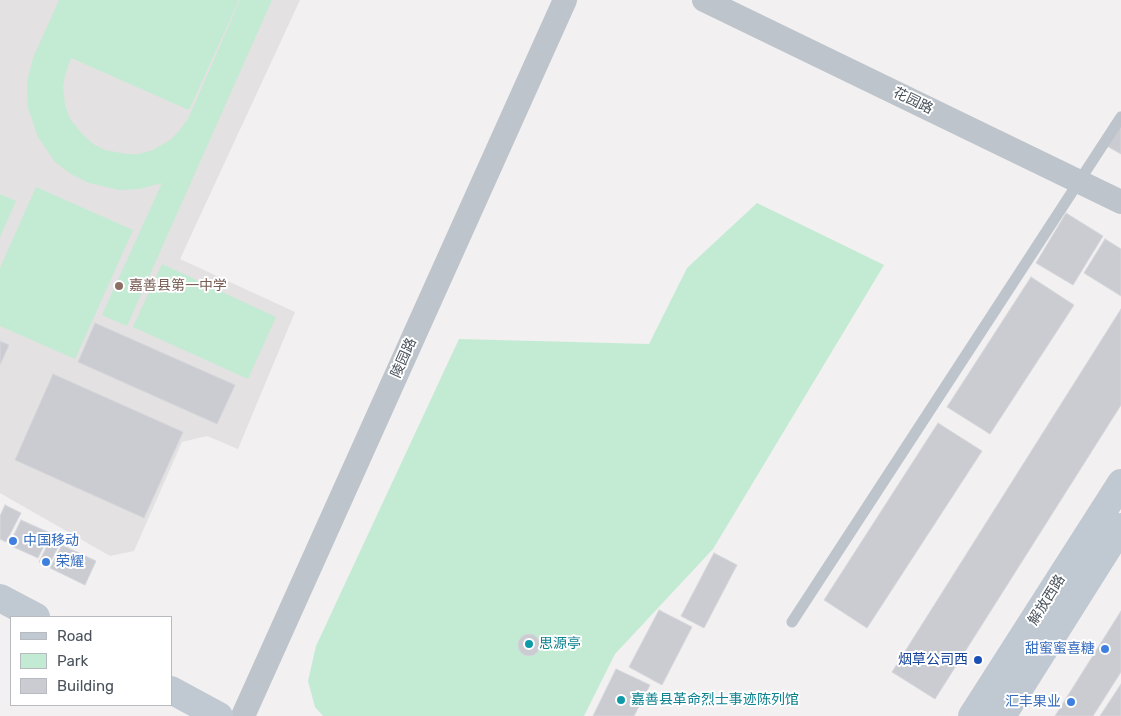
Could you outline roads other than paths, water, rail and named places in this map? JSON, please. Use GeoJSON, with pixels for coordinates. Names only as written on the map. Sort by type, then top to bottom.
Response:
{"type":"FeatureCollection","features":[{"type":"Feature","properties":{"kind":"main road","name":"解放西路"},"geometry":{"type":"LineString","coordinates":[[972,716],[1121,483]]}},
{"type":"Feature","properties":{"kind":"main road","name":"解放西路"},"geometry":{"type":"LineString","coordinates":[[1002,716],[1121,527]]}},
{"type":"Feature","properties":{"kind":"main road"},"geometry":{"type":"LineString","coordinates":[[0,598],[34,616]]}},
{"type":"Feature","properties":{"kind":"main road"},"geometry":{"type":"LineString","coordinates":[[172,691],[219,716]]}},
{"type":"Feature","properties":{"kind":"street","name":"陵园路"},"geometry":{"type":"LineString","coordinates":[[244,716],[565,0]]}},
{"type":"Feature","properties":{"kind":"street","name":"花园路"},"geometry":{"type":"LineString","coordinates":[[704,0],[1121,202]]}},
{"type":"Feature","properties":{"kind":"lane"},"geometry":{"type":"LineString","coordinates":[[792,622],[1121,117]]}},
{"type":"Feature","properties":{"kind":"place","name":"嘉善县第一中学"},"geometry":{"type":"Point","coordinates":[119,286]}},
{"type":"Feature","properties":{"kind":"place","name":"中国移动"},"geometry":{"type":"Point","coordinates":[13,541]}},
{"type":"Feature","properties":{"kind":"place","name":"荣耀"},"geometry":{"type":"Point","coordinates":[46,562]}},
{"type":"Feature","properties":{"kind":"place","name":"思源亭"},"geometry":{"type":"Point","coordinates":[529,644]}},
{"type":"Feature","properties":{"kind":"place","name":"甜蜜蜜喜糖"},"geometry":{"type":"Point","coordinates":[1105,649]}},
{"type":"Feature","properties":{"kind":"place","name":"烟草公司西"},"geometry":{"type":"Point","coordinates":[978,660]}},
{"type":"Feature","properties":{"kind":"place","name":"嘉善县革命烈士事迹陈列馆"},"geometry":{"type":"Point","coordinates":[621,700]}},
{"type":"Feature","properties":{"kind":"place","name":"汇丰果业"},"geometry":{"type":"Point","coordinates":[1071,702]}}]}
